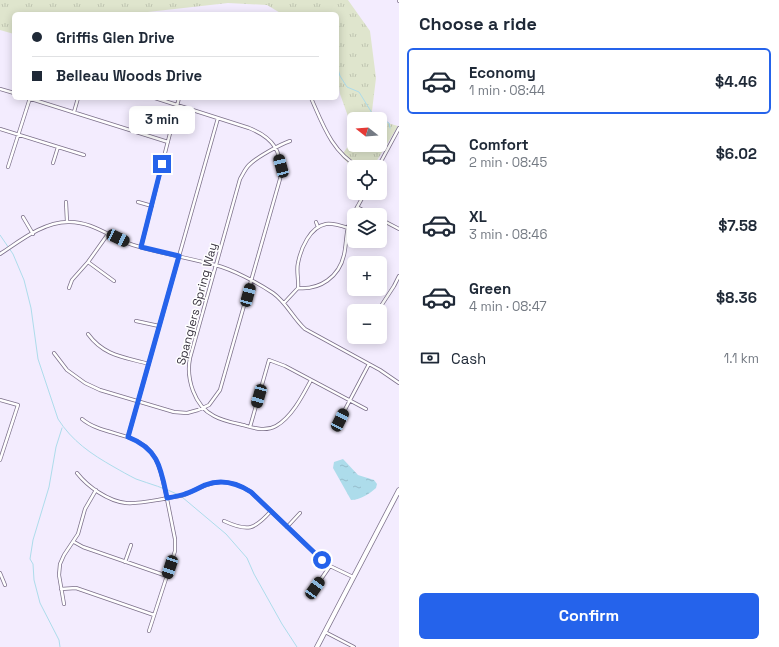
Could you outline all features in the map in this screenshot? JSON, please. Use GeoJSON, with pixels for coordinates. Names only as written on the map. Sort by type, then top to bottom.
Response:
{"type":"FeatureCollection","features":[{"type":"Feature","properties":{"kind":"street"},"geometry":{"type":"LineString","coordinates":[[0,89],[12,92]]}},
{"type":"Feature","properties":{"kind":"street"},"geometry":{"type":"LineString","coordinates":[[8,167],[28,100]]}},
{"type":"Feature","properties":{"kind":"street"},"geometry":{"type":"LineString","coordinates":[[35,100],[168,142]]}},
{"type":"Feature","properties":{"kind":"street"},"geometry":{"type":"LineString","coordinates":[[74,112],[77,100]]}},
{"type":"Feature","properties":{"kind":"street"},"geometry":{"type":"LineString","coordinates":[[54,353],[67,370],[85,383],[100,390],[180,413],[194,412],[209,405],[220,390],[280,180],[281,166],[276,148],[263,134],[249,128],[162,100]]}},
{"type":"Feature","properties":{"kind":"street"},"geometry":{"type":"LineString","coordinates":[[141,247],[179,100]]}},
{"type":"Feature","properties":{"kind":"street"},"geometry":{"type":"LineString","coordinates":[[312,100],[331,141],[349,160]]}},
{"type":"Feature","properties":{"kind":"street"},"geometry":{"type":"LineString","coordinates":[[128,437],[218,118]]}},
{"type":"Feature","properties":{"kind":"street"},"geometry":{"type":"LineString","coordinates":[[382,160],[399,128]]}},
{"type":"Feature","properties":{"kind":"street"},"geometry":{"type":"LineString","coordinates":[[0,129],[84,155]]}},
{"type":"Feature","properties":{"kind":"street","name":"Spanglers Spring Way"},"geometry":{"type":"LineString","coordinates":[[290,141],[280,145],[250,164],[245,170],[238,187],[188,367],[190,382],[203,407],[211,414],[217,418],[250,427],[264,429],[279,424],[300,400],[311,380]]}},
{"type":"Feature","properties":{"kind":"street"},"geometry":{"type":"LineString","coordinates":[[53,163],[58,147]]}},
{"type":"Feature","properties":{"kind":"street"},"geometry":{"type":"LineString","coordinates":[[358,207],[362,200]]}},
{"type":"Feature","properties":{"kind":"street"},"geometry":{"type":"LineString","coordinates":[[66,202],[67,222]]}},
{"type":"Feature","properties":{"kind":"street"},"geometry":{"type":"LineString","coordinates":[[138,202],[152,206]]}},
{"type":"Feature","properties":{"kind":"street"},"geometry":{"type":"LineString","coordinates":[[24,217],[33,234]]}},
{"type":"Feature","properties":{"kind":"street"},"geometry":{"type":"LineString","coordinates":[[0,254],[48,226],[67,222],[85,224],[127,243],[216,265],[230,270],[273,293],[284,303],[305,329],[369,364],[399,383]]}},
{"type":"Feature","properties":{"kind":"street"},"geometry":{"type":"LineString","coordinates":[[316,222],[318,228]]}},
{"type":"Feature","properties":{"kind":"street"},"geometry":{"type":"LineString","coordinates":[[387,223],[399,229]]}},
{"type":"Feature","properties":{"kind":"street"},"geometry":{"type":"LineString","coordinates":[[284,303],[298,288],[298,264],[300,255],[312,232],[327,224],[347,228]]}},
{"type":"Feature","properties":{"kind":"street"},"geometry":{"type":"LineString","coordinates":[[69,288],[72,280],[88,262],[108,234]]}},
{"type":"Feature","properties":{"kind":"street"},"geometry":{"type":"LineString","coordinates":[[298,288],[305,289],[324,283],[338,271],[344,255],[347,235]]}},
{"type":"Feature","properties":{"kind":"street"},"geometry":{"type":"LineString","coordinates":[[88,262],[114,282]]}},
{"type":"Feature","properties":{"kind":"street"},"geometry":{"type":"LineString","coordinates":[[382,304],[399,276]]}},
{"type":"Feature","properties":{"kind":"street"},"geometry":{"type":"LineString","coordinates":[[136,320],[159,326]]}},
{"type":"Feature","properties":{"kind":"street"},"geometry":{"type":"LineString","coordinates":[[88,334],[94,343],[108,352],[149,364]]}},
{"type":"Feature","properties":{"kind":"street"},"geometry":{"type":"LineString","coordinates":[[250,427],[269,360],[285,366],[366,409]]}},
{"type":"Feature","properties":{"kind":"street"},"geometry":{"type":"LineString","coordinates":[[340,420],[369,364]]}},
{"type":"Feature","properties":{"kind":"street"},"geometry":{"type":"LineString","coordinates":[[0,400],[18,405],[0,460]]}},
{"type":"Feature","properties":{"kind":"street"},"geometry":{"type":"LineString","coordinates":[[82,419],[92,426],[128,437],[146,446],[157,459],[161,471],[175,539],[175,551],[149,631]]}},
{"type":"Feature","properties":{"kind":"street"},"geometry":{"type":"LineString","coordinates":[[77,473],[86,483],[96,490],[118,501],[126,503],[140,503],[187,494],[211,483],[226,482],[246,488],[322,560],[330,566],[354,576]]}},
{"type":"Feature","properties":{"kind":"street"},"geometry":{"type":"LineString","coordinates":[[64,604],[59,575],[60,564],[64,555],[74,542],[80,529],[88,503],[96,490]]}},
{"type":"Feature","properties":{"kind":"street"},"geometry":{"type":"LineString","coordinates":[[317,647],[399,490]]}},
{"type":"Feature","properties":{"kind":"street"},"geometry":{"type":"LineString","coordinates":[[224,522],[241,528],[251,528],[259,524],[271,511]]}},
{"type":"Feature","properties":{"kind":"street"},"geometry":{"type":"LineString","coordinates":[[287,527],[300,514]]}},
{"type":"Feature","properties":{"kind":"street"},"geometry":{"type":"LineString","coordinates":[[74,542],[83,547],[167,576]]}},
{"type":"Feature","properties":{"kind":"street"},"geometry":{"type":"LineString","coordinates":[[126,562],[131,545]]}},
{"type":"Feature","properties":{"kind":"street"},"geometry":{"type":"LineString","coordinates":[[315,588],[330,566]]}},
{"type":"Feature","properties":{"kind":"street"},"geometry":{"type":"LineString","coordinates":[[0,573],[5,585]]}},
{"type":"Feature","properties":{"kind":"street"},"geometry":{"type":"LineString","coordinates":[[61,589],[76,588],[154,615]]}},
{"type":"Feature","properties":{"kind":"street"},"geometry":{"type":"LineString","coordinates":[[325,632],[354,647]]}},
{"type":"Feature","properties":{"kind":"green space"},"geometry":{"type":"Polygon","coordinates":[[[0,0],[348,0],[370,31],[376,78],[372,112],[347,112],[347,114],[340,94],[339,12],[279,12],[267,5],[228,3],[148,12],[12,12],[12,33],[0,30],[0,0]]]}},
{"type":"Feature","properties":{"kind":"green space"},"geometry":{"type":"Polygon","coordinates":[[[387,123],[398,126],[387,144],[387,123]]]}},
{"type":"Feature","properties":{"kind":"green space"},"geometry":{"type":"Polygon","coordinates":[[[347,148],[347,152],[382,152],[377,160],[347,160],[347,162],[341,156],[347,148]]]}},
{"type":"Feature","properties":{"kind":"water"},"geometry":{"type":"Polygon","coordinates":[[[343,459],[358,475],[374,480],[377,484],[376,488],[358,499],[351,500],[333,468],[334,462],[343,459]]]}},
{"type":"Feature","properties":{"kind":"waterway"},"geometry":{"type":"LineString","coordinates":[[339,73],[347,87],[359,92],[372,113],[389,123],[390,128]]}},
{"type":"Feature","properties":{"kind":"waterway"},"geometry":{"type":"LineString","coordinates":[[0,235],[13,254],[24,280],[31,308],[38,359],[58,419],[63,427],[69,434],[98,457],[136,479],[179,495]]}},
{"type":"Feature","properties":{"kind":"waterway"},"geometry":{"type":"LineString","coordinates":[[60,647],[59,640],[40,603],[34,580],[33,564],[30,559],[33,540],[49,487],[56,447],[62,428]]}},
{"type":"Feature","properties":{"kind":"waterway"},"geometry":{"type":"LineString","coordinates":[[182,497],[226,534],[247,558],[254,574],[282,624],[297,647]]}},
{"type":"Feature","properties":{"kind":"route"},"geometry":{"type":"LineString","coordinates":[[162,164],[141,247],[179,256],[128,437],[146,446],[157,459],[167,498],[187,494],[215,482],[226,482],[246,488],[322,560]]}}]}
